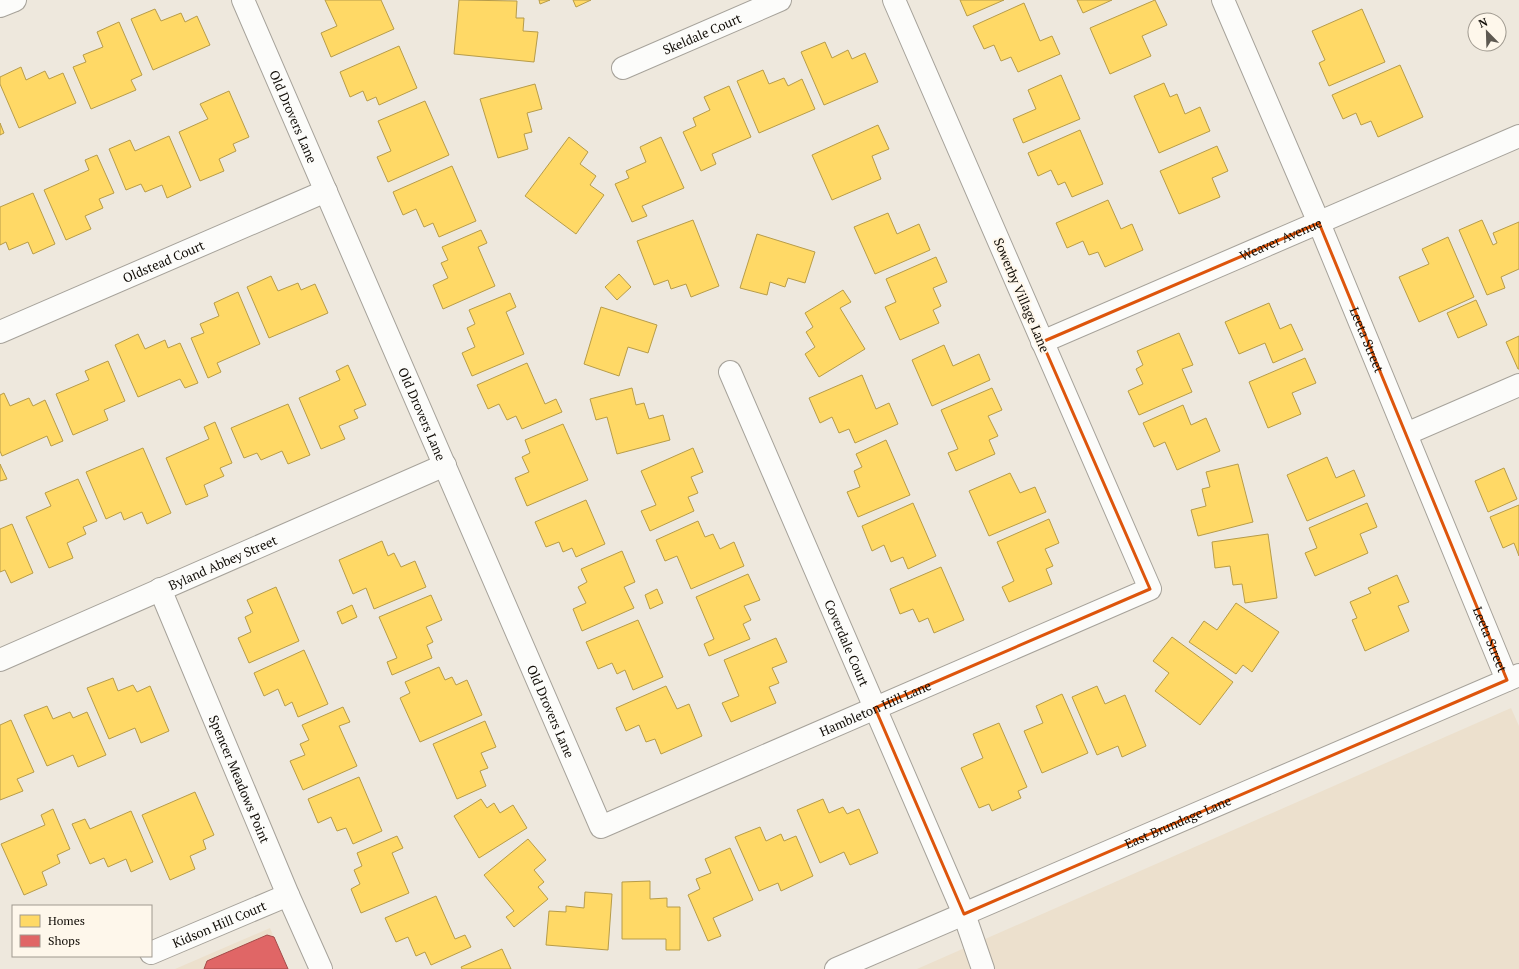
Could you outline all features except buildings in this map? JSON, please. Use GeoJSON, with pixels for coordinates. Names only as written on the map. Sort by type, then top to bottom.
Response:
{"type":"FeatureCollection","features":[{"type":"Feature","properties":{"kind":"street"},"geometry":{"type":"LineString","coordinates":[[0,6],[15,0]]}},
{"type":"Feature","properties":{"kind":"street","name":"Old Drovers Lane"},"geometry":{"type":"LineString","coordinates":[[243,0],[601,826]]}},
{"type":"Feature","properties":{"kind":"street","name":"Skeldale Court"},"geometry":{"type":"LineString","coordinates":[[623,68],[780,0]]}},
{"type":"Feature","properties":{"kind":"street","name":"Sowerby Village Lane"},"geometry":{"type":"LineString","coordinates":[[894,0],[1150,589]]}},
{"type":"Feature","properties":{"kind":"street","name":"Leeta Street"},"geometry":{"type":"LineString","coordinates":[[1223,0],[1319,223],[1406,434],[1513,678]]}},
{"type":"Feature","properties":{"kind":"street","name":"Weaver Avenue"},"geometry":{"type":"LineString","coordinates":[[1042,342],[1519,136]]}},
{"type":"Feature","properties":{"kind":"street","name":"Oldstead Court"},"geometry":{"type":"LineString","coordinates":[[0,332],[326,191]]}},
{"type":"Feature","properties":{"kind":"street","name":"Coverdale Court"},"geometry":{"type":"LineString","coordinates":[[730,372],[964,914],[983,969]]}},
{"type":"Feature","properties":{"kind":"street"},"geometry":{"type":"LineString","coordinates":[[1406,434],[1519,385]]}},
{"type":"Feature","properties":{"kind":"street","name":"Byland Abbey Street"},"geometry":{"type":"LineString","coordinates":[[0,660],[444,465]]}},
{"type":"Feature","properties":{"kind":"street","name":"Spencer Meadows Point"},"geometry":{"type":"LineString","coordinates":[[160,589],[288,895],[321,969]]}},
{"type":"Feature","properties":{"kind":"street","name":"Hambleton Hill Lane"},"geometry":{"type":"LineString","coordinates":[[601,826],[1150,589]]}},
{"type":"Feature","properties":{"kind":"street","name":"East Brundage Lane"},"geometry":{"type":"LineString","coordinates":[[836,969],[1513,678]]}},
{"type":"Feature","properties":{"kind":"street","name":"Kidson Hill Court"},"geometry":{"type":"LineString","coordinates":[[152,953],[288,895]]}},
{"type":"Feature","properties":{"kind":"highlighted area"},"geometry":{"type":"Polygon","coordinates":[[[1319,223],[1507,680],[964,914],[875,708],[1150,589],[1042,342],[1319,223]]]}},
{"type":"Feature","properties":{"kind":"shaded area"},"geometry":{"type":"Polygon","coordinates":[[[1511,708],[1519,726],[1519,969],[917,969],[1511,708]]]}},
{"type":"Feature","properties":{"kind":"shaded area"},"geometry":{"type":"Polygon","coordinates":[[[270,928],[287,969],[175,969],[270,928]]]}}]}
